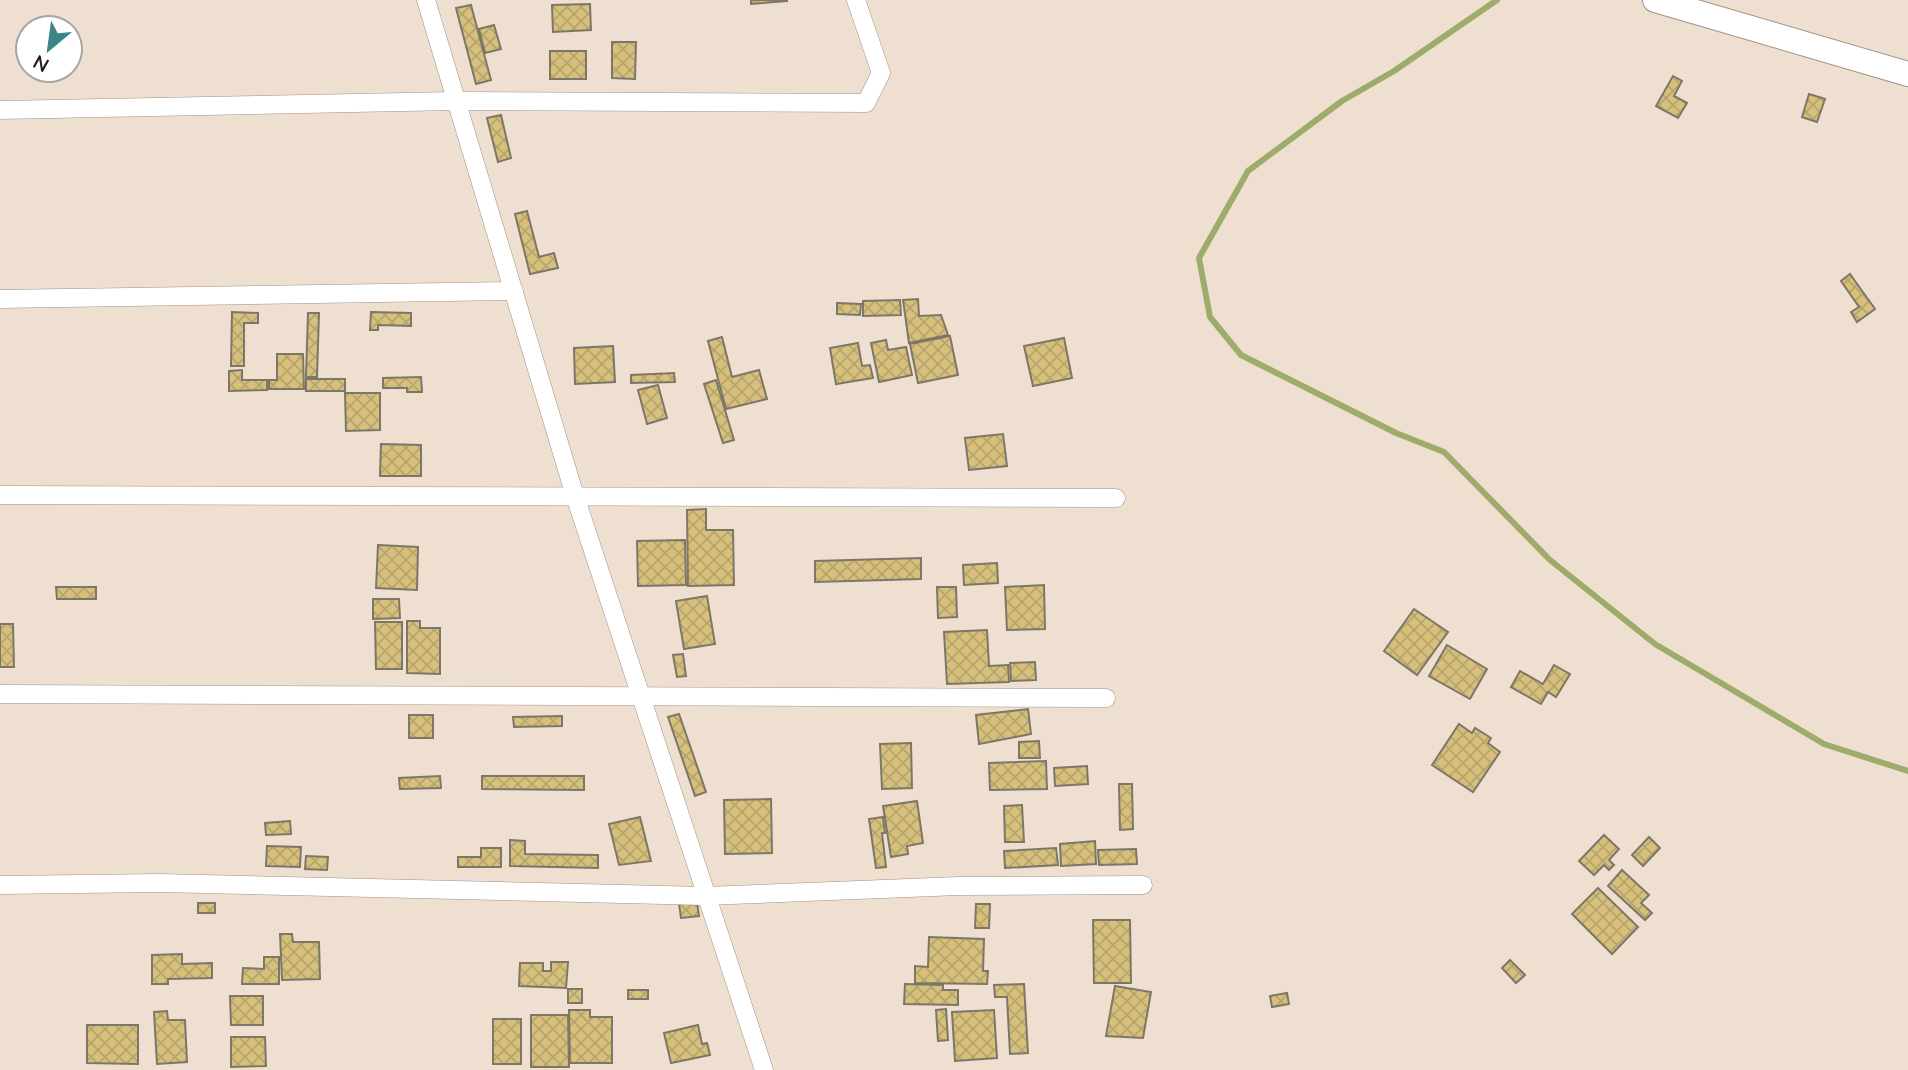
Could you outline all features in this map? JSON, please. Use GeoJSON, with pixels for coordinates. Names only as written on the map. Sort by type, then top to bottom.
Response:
{"type":"FeatureCollection","features":[{"type":"Feature","properties":{"kind":"main road"},"geometry":{"type":"LineString","coordinates":[[1655,0],[1908,74]]}},
{"type":"Feature","properties":{"kind":"street"},"geometry":{"type":"LineString","coordinates":[[426,0],[454,101],[575,495],[764,1070]]}},
{"type":"Feature","properties":{"kind":"street"},"geometry":{"type":"LineString","coordinates":[[0,110],[454,101],[866,103],[881,73],[856,0]]}},
{"type":"Feature","properties":{"kind":"street"},"geometry":{"type":"LineString","coordinates":[[0,299],[514,291]]}},
{"type":"Feature","properties":{"kind":"street"},"geometry":{"type":"LineString","coordinates":[[0,495],[1116,498]]}},
{"type":"Feature","properties":{"kind":"street"},"geometry":{"type":"LineString","coordinates":[[0,694],[1106,698]]}},
{"type":"Feature","properties":{"kind":"street"},"geometry":{"type":"LineString","coordinates":[[0,885],[159,883],[705,895],[959,886],[1143,885]]}},
{"type":"Feature","properties":{"kind":"building"},"geometry":{"type":"Polygon","coordinates":[[[751,0],[787,0],[787,1],[751,4],[751,0]]]}},
{"type":"Feature","properties":{"kind":"building"},"geometry":{"type":"Polygon","coordinates":[[[590,4],[591,30],[553,32],[552,5],[590,4]]]}},
{"type":"Feature","properties":{"kind":"building"},"geometry":{"type":"Polygon","coordinates":[[[471,5],[491,80],[476,84],[456,8],[471,5]]]}},
{"type":"Feature","properties":{"kind":"building"},"geometry":{"type":"Polygon","coordinates":[[[494,25],[501,49],[485,53],[479,29],[494,25]]]}},
{"type":"Feature","properties":{"kind":"building"},"geometry":{"type":"Polygon","coordinates":[[[612,42],[636,42],[635,79],[612,78],[612,42]]]}},
{"type":"Feature","properties":{"kind":"building"},"geometry":{"type":"Polygon","coordinates":[[[550,51],[586,51],[586,79],[550,79],[550,51]]]}},
{"type":"Feature","properties":{"kind":"building"},"geometry":{"type":"Polygon","coordinates":[[[1673,76],[1682,81],[1674,96],[1687,103],[1678,118],[1656,106],[1673,76]]]}},
{"type":"Feature","properties":{"kind":"building"},"geometry":{"type":"Polygon","coordinates":[[[1809,94],[1825,99],[1817,122],[1802,117],[1809,94]]]}},
{"type":"Feature","properties":{"kind":"building"},"geometry":{"type":"Polygon","coordinates":[[[501,115],[511,158],[498,162],[487,118],[501,115]]]}},
{"type":"Feature","properties":{"kind":"building"},"geometry":{"type":"Polygon","coordinates":[[[527,211],[539,257],[554,253],[558,268],[530,274],[515,214],[527,211]]]}},
{"type":"Feature","properties":{"kind":"building"},"geometry":{"type":"Polygon","coordinates":[[[1850,274],[1875,309],[1857,322],[1851,312],[1859,307],[1841,281],[1850,274]]]}},
{"type":"Feature","properties":{"kind":"building"},"geometry":{"type":"Polygon","coordinates":[[[918,299],[919,316],[941,315],[948,335],[909,343],[903,300],[918,299]]]}},
{"type":"Feature","properties":{"kind":"building"},"geometry":{"type":"Polygon","coordinates":[[[900,300],[901,315],[863,316],[863,301],[900,300]]]}},
{"type":"Feature","properties":{"kind":"building"},"geometry":{"type":"Polygon","coordinates":[[[837,303],[861,304],[860,315],[837,314],[837,303]]]}},
{"type":"Feature","properties":{"kind":"building"},"geometry":{"type":"Polygon","coordinates":[[[232,312],[258,313],[258,323],[244,323],[244,366],[231,366],[232,312]]]}},
{"type":"Feature","properties":{"kind":"building"},"geometry":{"type":"Polygon","coordinates":[[[371,312],[411,313],[411,326],[378,325],[378,330],[370,330],[371,312]]]}},
{"type":"Feature","properties":{"kind":"building"},"geometry":{"type":"Polygon","coordinates":[[[308,313],[319,313],[317,377],[306,377],[308,313]]]}},
{"type":"Feature","properties":{"kind":"building"},"geometry":{"type":"Polygon","coordinates":[[[950,336],[958,375],[918,383],[910,344],[950,336]]]}},
{"type":"Feature","properties":{"kind":"building"},"geometry":{"type":"Polygon","coordinates":[[[722,337],[732,377],[759,370],[767,399],[726,409],[708,341],[722,337]]]}},
{"type":"Feature","properties":{"kind":"building"},"geometry":{"type":"Polygon","coordinates":[[[1064,338],[1072,378],[1033,386],[1024,346],[1064,338]]]}},
{"type":"Feature","properties":{"kind":"building"},"geometry":{"type":"Polygon","coordinates":[[[886,340],[888,350],[906,347],[912,375],[879,382],[871,343],[886,340]]]}},
{"type":"Feature","properties":{"kind":"building"},"geometry":{"type":"Polygon","coordinates":[[[858,343],[862,366],[870,365],[873,378],[836,384],[830,348],[858,343]]]}},
{"type":"Feature","properties":{"kind":"building"},"geometry":{"type":"Polygon","coordinates":[[[613,346],[615,382],[575,384],[574,348],[613,346]]]}},
{"type":"Feature","properties":{"kind":"building"},"geometry":{"type":"Polygon","coordinates":[[[277,354],[303,354],[304,389],[269,389],[269,380],[277,380],[277,354]]]}},
{"type":"Feature","properties":{"kind":"building"},"geometry":{"type":"Polygon","coordinates":[[[242,370],[242,380],[267,380],[267,390],[229,391],[229,371],[242,370]]]}},
{"type":"Feature","properties":{"kind":"building"},"geometry":{"type":"Polygon","coordinates":[[[674,373],[675,382],[631,383],[631,375],[674,373]]]}},
{"type":"Feature","properties":{"kind":"building"},"geometry":{"type":"Polygon","coordinates":[[[421,377],[422,392],[407,392],[407,388],[383,388],[383,378],[421,377]]]}},
{"type":"Feature","properties":{"kind":"building"},"geometry":{"type":"Polygon","coordinates":[[[306,379],[345,379],[345,391],[306,391],[306,379]]]}},
{"type":"Feature","properties":{"kind":"building"},"geometry":{"type":"Polygon","coordinates":[[[716,380],[734,440],[723,443],[704,384],[716,380]]]}},
{"type":"Feature","properties":{"kind":"building"},"geometry":{"type":"Polygon","coordinates":[[[658,385],[667,418],[647,424],[638,390],[658,385]]]}},
{"type":"Feature","properties":{"kind":"building"},"geometry":{"type":"Polygon","coordinates":[[[345,393],[380,393],[380,430],[346,431],[345,393]]]}},
{"type":"Feature","properties":{"kind":"building"},"geometry":{"type":"Polygon","coordinates":[[[1003,434],[1007,466],[969,470],[965,438],[1003,434]]]}},
{"type":"Feature","properties":{"kind":"building"},"geometry":{"type":"Polygon","coordinates":[[[381,444],[421,445],[421,476],[380,476],[381,444]]]}},
{"type":"Feature","properties":{"kind":"building"},"geometry":{"type":"Polygon","coordinates":[[[706,509],[706,530],[733,530],[734,585],[688,586],[687,510],[706,509]]]}},
{"type":"Feature","properties":{"kind":"building"},"geometry":{"type":"Polygon","coordinates":[[[685,540],[686,585],[638,586],[637,541],[685,540]]]}},
{"type":"Feature","properties":{"kind":"building"},"geometry":{"type":"Polygon","coordinates":[[[378,545],[418,547],[417,590],[376,588],[378,545]]]}},
{"type":"Feature","properties":{"kind":"building"},"geometry":{"type":"Polygon","coordinates":[[[921,558],[921,579],[815,582],[815,561],[921,558]]]}},
{"type":"Feature","properties":{"kind":"building"},"geometry":{"type":"Polygon","coordinates":[[[997,563],[998,583],[964,585],[963,565],[997,563]]]}},
{"type":"Feature","properties":{"kind":"building"},"geometry":{"type":"Polygon","coordinates":[[[1044,585],[1045,629],[1007,630],[1005,587],[1044,585]]]}},
{"type":"Feature","properties":{"kind":"building"},"geometry":{"type":"Polygon","coordinates":[[[56,587],[96,587],[96,599],[57,599],[56,587]]]}},
{"type":"Feature","properties":{"kind":"building"},"geometry":{"type":"Polygon","coordinates":[[[937,587],[956,587],[957,617],[938,618],[937,587]]]}},
{"type":"Feature","properties":{"kind":"building"},"geometry":{"type":"Polygon","coordinates":[[[707,596],[715,644],[684,649],[676,601],[707,596]]]}},
{"type":"Feature","properties":{"kind":"building"},"geometry":{"type":"Polygon","coordinates":[[[373,599],[399,599],[400,618],[373,619],[373,599]]]}},
{"type":"Feature","properties":{"kind":"building"},"geometry":{"type":"Polygon","coordinates":[[[1414,609],[1448,632],[1417,675],[1384,651],[1414,609]]]}},
{"type":"Feature","properties":{"kind":"building"},"geometry":{"type":"Polygon","coordinates":[[[407,621],[420,621],[420,628],[440,628],[440,674],[407,673],[407,621]]]}},
{"type":"Feature","properties":{"kind":"building"},"geometry":{"type":"Polygon","coordinates":[[[375,622],[402,622],[402,669],[376,669],[375,622]]]}},
{"type":"Feature","properties":{"kind":"building"},"geometry":{"type":"Polygon","coordinates":[[[0,624],[13,624],[14,667],[0,667],[0,624]]]}},
{"type":"Feature","properties":{"kind":"building"},"geometry":{"type":"Polygon","coordinates":[[[987,630],[989,666],[1008,665],[1009,682],[947,684],[944,632],[987,630]]]}},
{"type":"Feature","properties":{"kind":"building"},"geometry":{"type":"Polygon","coordinates":[[[1447,645],[1487,669],[1470,699],[1429,676],[1447,645]]]}},
{"type":"Feature","properties":{"kind":"building"},"geometry":{"type":"Polygon","coordinates":[[[683,654],[686,676],[677,677],[673,655],[683,654]]]}},
{"type":"Feature","properties":{"kind":"building"},"geometry":{"type":"Polygon","coordinates":[[[1035,662],[1036,680],[1011,681],[1010,663],[1035,662]]]}},
{"type":"Feature","properties":{"kind":"building"},"geometry":{"type":"Polygon","coordinates":[[[1554,665],[1570,674],[1556,697],[1548,692],[1541,704],[1511,687],[1520,671],[1543,684],[1554,665]]]}},
{"type":"Feature","properties":{"kind":"building"},"geometry":{"type":"Polygon","coordinates":[[[1028,709],[1031,734],[979,744],[976,715],[1028,709]]]}},
{"type":"Feature","properties":{"kind":"building"},"geometry":{"type":"Polygon","coordinates":[[[679,714],[706,792],[695,796],[668,717],[679,714]]]}},
{"type":"Feature","properties":{"kind":"building"},"geometry":{"type":"Polygon","coordinates":[[[409,715],[433,715],[433,738],[409,738],[409,715]]]}},
{"type":"Feature","properties":{"kind":"building"},"geometry":{"type":"Polygon","coordinates":[[[562,716],[562,726],[514,727],[513,717],[562,716]]]}},
{"type":"Feature","properties":{"kind":"building"},"geometry":{"type":"Polygon","coordinates":[[[1459,724],[1472,733],[1475,728],[1491,738],[1488,743],[1500,752],[1473,792],[1432,765],[1459,724]]]}},
{"type":"Feature","properties":{"kind":"building"},"geometry":{"type":"Polygon","coordinates":[[[1039,741],[1040,758],[1019,758],[1019,742],[1039,741]]]}},
{"type":"Feature","properties":{"kind":"building"},"geometry":{"type":"Polygon","coordinates":[[[911,743],[912,788],[882,789],[880,744],[911,743]]]}},
{"type":"Feature","properties":{"kind":"building"},"geometry":{"type":"Polygon","coordinates":[[[1046,761],[1047,789],[990,790],[989,763],[1046,761]]]}},
{"type":"Feature","properties":{"kind":"building"},"geometry":{"type":"Polygon","coordinates":[[[1087,766],[1088,784],[1055,786],[1054,768],[1087,766]]]}},
{"type":"Feature","properties":{"kind":"building"},"geometry":{"type":"Polygon","coordinates":[[[440,776],[441,788],[400,789],[399,778],[440,776]]]}},
{"type":"Feature","properties":{"kind":"building"},"geometry":{"type":"Polygon","coordinates":[[[482,776],[584,776],[584,790],[482,789],[482,776]]]}},
{"type":"Feature","properties":{"kind":"building"},"geometry":{"type":"Polygon","coordinates":[[[1119,784],[1132,784],[1133,829],[1120,830],[1119,784]]]}},
{"type":"Feature","properties":{"kind":"building"},"geometry":{"type":"Polygon","coordinates":[[[771,799],[772,853],[725,854],[724,800],[771,799]]]}},
{"type":"Feature","properties":{"kind":"building"},"geometry":{"type":"Polygon","coordinates":[[[917,801],[923,843],[907,846],[908,854],[891,857],[883,806],[917,801]]]}},
{"type":"Feature","properties":{"kind":"building"},"geometry":{"type":"Polygon","coordinates":[[[1022,805],[1024,842],[1005,842],[1004,806],[1022,805]]]}},
{"type":"Feature","properties":{"kind":"building"},"geometry":{"type":"Polygon","coordinates":[[[640,817],[651,861],[619,865],[609,824],[640,817]]]}},
{"type":"Feature","properties":{"kind":"building"},"geometry":{"type":"Polygon","coordinates":[[[883,817],[886,867],[876,868],[869,819],[883,817]]]}},
{"type":"Feature","properties":{"kind":"building"},"geometry":{"type":"Polygon","coordinates":[[[290,821],[291,834],[266,835],[265,823],[290,821]]]}},
{"type":"Feature","properties":{"kind":"building"},"geometry":{"type":"Polygon","coordinates":[[[1604,835],[1619,849],[1609,860],[1614,865],[1609,870],[1604,865],[1594,875],[1579,861],[1604,835]]]}},
{"type":"Feature","properties":{"kind":"building"},"geometry":{"type":"Polygon","coordinates":[[[1649,837],[1660,848],[1643,866],[1632,855],[1649,837]]]}},
{"type":"Feature","properties":{"kind":"building"},"geometry":{"type":"Polygon","coordinates":[[[510,840],[525,841],[525,854],[598,855],[598,868],[510,866],[510,840]]]}},
{"type":"Feature","properties":{"kind":"building"},"geometry":{"type":"Polygon","coordinates":[[[1095,841],[1096,864],[1061,866],[1060,844],[1095,841]]]}},
{"type":"Feature","properties":{"kind":"building"},"geometry":{"type":"Polygon","coordinates":[[[267,846],[301,847],[300,867],[266,866],[267,846]]]}},
{"type":"Feature","properties":{"kind":"building"},"geometry":{"type":"Polygon","coordinates":[[[481,848],[501,848],[501,867],[458,867],[458,857],[481,857],[481,848]]]}},
{"type":"Feature","properties":{"kind":"building"},"geometry":{"type":"Polygon","coordinates":[[[1056,848],[1058,865],[1005,868],[1004,851],[1056,848]]]}},
{"type":"Feature","properties":{"kind":"building"},"geometry":{"type":"Polygon","coordinates":[[[1136,849],[1137,864],[1099,865],[1098,850],[1136,849]]]}},
{"type":"Feature","properties":{"kind":"building"},"geometry":{"type":"Polygon","coordinates":[[[306,856],[328,857],[327,870],[305,869],[306,856]]]}},
{"type":"Feature","properties":{"kind":"building"},"geometry":{"type":"Polygon","coordinates":[[[1622,870],[1649,895],[1641,903],[1652,913],[1645,920],[1608,886],[1622,870]]]}},
{"type":"Feature","properties":{"kind":"building"},"geometry":{"type":"Polygon","coordinates":[[[1598,888],[1638,927],[1612,954],[1572,914],[1598,888]]]}},
{"type":"Feature","properties":{"kind":"building"},"geometry":{"type":"Polygon","coordinates":[[[697,902],[699,916],[681,918],[679,904],[697,902]]]}},
{"type":"Feature","properties":{"kind":"building"},"geometry":{"type":"Polygon","coordinates":[[[198,903],[215,903],[215,913],[198,913],[198,903]]]}},
{"type":"Feature","properties":{"kind":"building"},"geometry":{"type":"Polygon","coordinates":[[[976,904],[990,904],[989,928],[975,928],[976,904]]]}},
{"type":"Feature","properties":{"kind":"building"},"geometry":{"type":"Polygon","coordinates":[[[1093,920],[1130,920],[1131,983],[1094,983],[1093,920]]]}},
{"type":"Feature","properties":{"kind":"building"},"geometry":{"type":"Polygon","coordinates":[[[280,934],[292,934],[293,942],[319,942],[320,979],[282,980],[280,934]]]}},
{"type":"Feature","properties":{"kind":"building"},"geometry":{"type":"Polygon","coordinates":[[[929,937],[984,939],[983,971],[988,971],[987,984],[915,983],[915,966],[928,967],[929,937]]]}},
{"type":"Feature","properties":{"kind":"building"},"geometry":{"type":"Polygon","coordinates":[[[182,954],[182,964],[212,963],[212,978],[168,979],[168,984],[152,984],[152,955],[182,954]]]}},
{"type":"Feature","properties":{"kind":"building"},"geometry":{"type":"Polygon","coordinates":[[[264,957],[279,957],[279,984],[242,984],[243,968],[264,969],[264,957]]]}},
{"type":"Feature","properties":{"kind":"building"},"geometry":{"type":"Polygon","coordinates":[[[1510,960],[1525,975],[1516,983],[1502,968],[1510,960]]]}},
{"type":"Feature","properties":{"kind":"building"},"geometry":{"type":"Polygon","coordinates":[[[551,962],[568,962],[566,988],[519,986],[520,963],[543,963],[543,971],[551,971],[551,962]]]}},
{"type":"Feature","properties":{"kind":"building"},"geometry":{"type":"Polygon","coordinates":[[[905,984],[943,985],[943,990],[958,990],[958,1005],[904,1004],[905,984]]]}},
{"type":"Feature","properties":{"kind":"building"},"geometry":{"type":"Polygon","coordinates":[[[1024,984],[1028,1053],[1010,1054],[1007,997],[995,997],[994,985],[1024,984]]]}},
{"type":"Feature","properties":{"kind":"building"},"geometry":{"type":"Polygon","coordinates":[[[1115,986],[1151,992],[1143,1038],[1106,1036],[1115,986]]]}},
{"type":"Feature","properties":{"kind":"building"},"geometry":{"type":"Polygon","coordinates":[[[568,989],[582,989],[582,1003],[568,1003],[568,989]]]}},
{"type":"Feature","properties":{"kind":"building"},"geometry":{"type":"Polygon","coordinates":[[[628,990],[648,990],[648,999],[628,999],[628,990]]]}},
{"type":"Feature","properties":{"kind":"building"},"geometry":{"type":"Polygon","coordinates":[[[1287,993],[1289,1004],[1272,1007],[1270,996],[1287,993]]]}},
{"type":"Feature","properties":{"kind":"building"},"geometry":{"type":"Polygon","coordinates":[[[230,996],[263,996],[263,1025],[231,1025],[230,996]]]}},
{"type":"Feature","properties":{"kind":"building"},"geometry":{"type":"Polygon","coordinates":[[[946,1009],[948,1040],[938,1041],[936,1010],[946,1009]]]}},
{"type":"Feature","properties":{"kind":"building"},"geometry":{"type":"Polygon","coordinates":[[[569,1010],[590,1010],[590,1017],[612,1017],[612,1063],[570,1063],[569,1010]]]}},
{"type":"Feature","properties":{"kind":"building"},"geometry":{"type":"Polygon","coordinates":[[[994,1010],[997,1058],[955,1061],[952,1012],[994,1010]]]}},
{"type":"Feature","properties":{"kind":"building"},"geometry":{"type":"Polygon","coordinates":[[[167,1011],[168,1020],[185,1020],[187,1062],[157,1064],[154,1012],[167,1011]]]}},
{"type":"Feature","properties":{"kind":"building"},"geometry":{"type":"Polygon","coordinates":[[[531,1015],[568,1015],[569,1067],[531,1067],[531,1015]]]}},
{"type":"Feature","properties":{"kind":"building"},"geometry":{"type":"Polygon","coordinates":[[[493,1019],[521,1019],[521,1064],[493,1064],[493,1019]]]}},
{"type":"Feature","properties":{"kind":"building"},"geometry":{"type":"Polygon","coordinates":[[[87,1025],[138,1025],[138,1064],[87,1063],[87,1025]]]}},
{"type":"Feature","properties":{"kind":"building"},"geometry":{"type":"Polygon","coordinates":[[[698,1025],[702,1044],[707,1043],[710,1055],[671,1063],[664,1033],[698,1025]]]}},
{"type":"Feature","properties":{"kind":"building"},"geometry":{"type":"Polygon","coordinates":[[[231,1037],[265,1037],[266,1066],[231,1067],[231,1037]]]}},
{"type":"Feature","properties":{"kind":"waterway"},"geometry":{"type":"LineString","coordinates":[[1497,0],[1394,71],[1342,101],[1248,171],[1199,258],[1210,317],[1241,355],[1396,433],[1444,452],[1550,560],[1655,644],[1824,744],[1908,771]]}}]}
